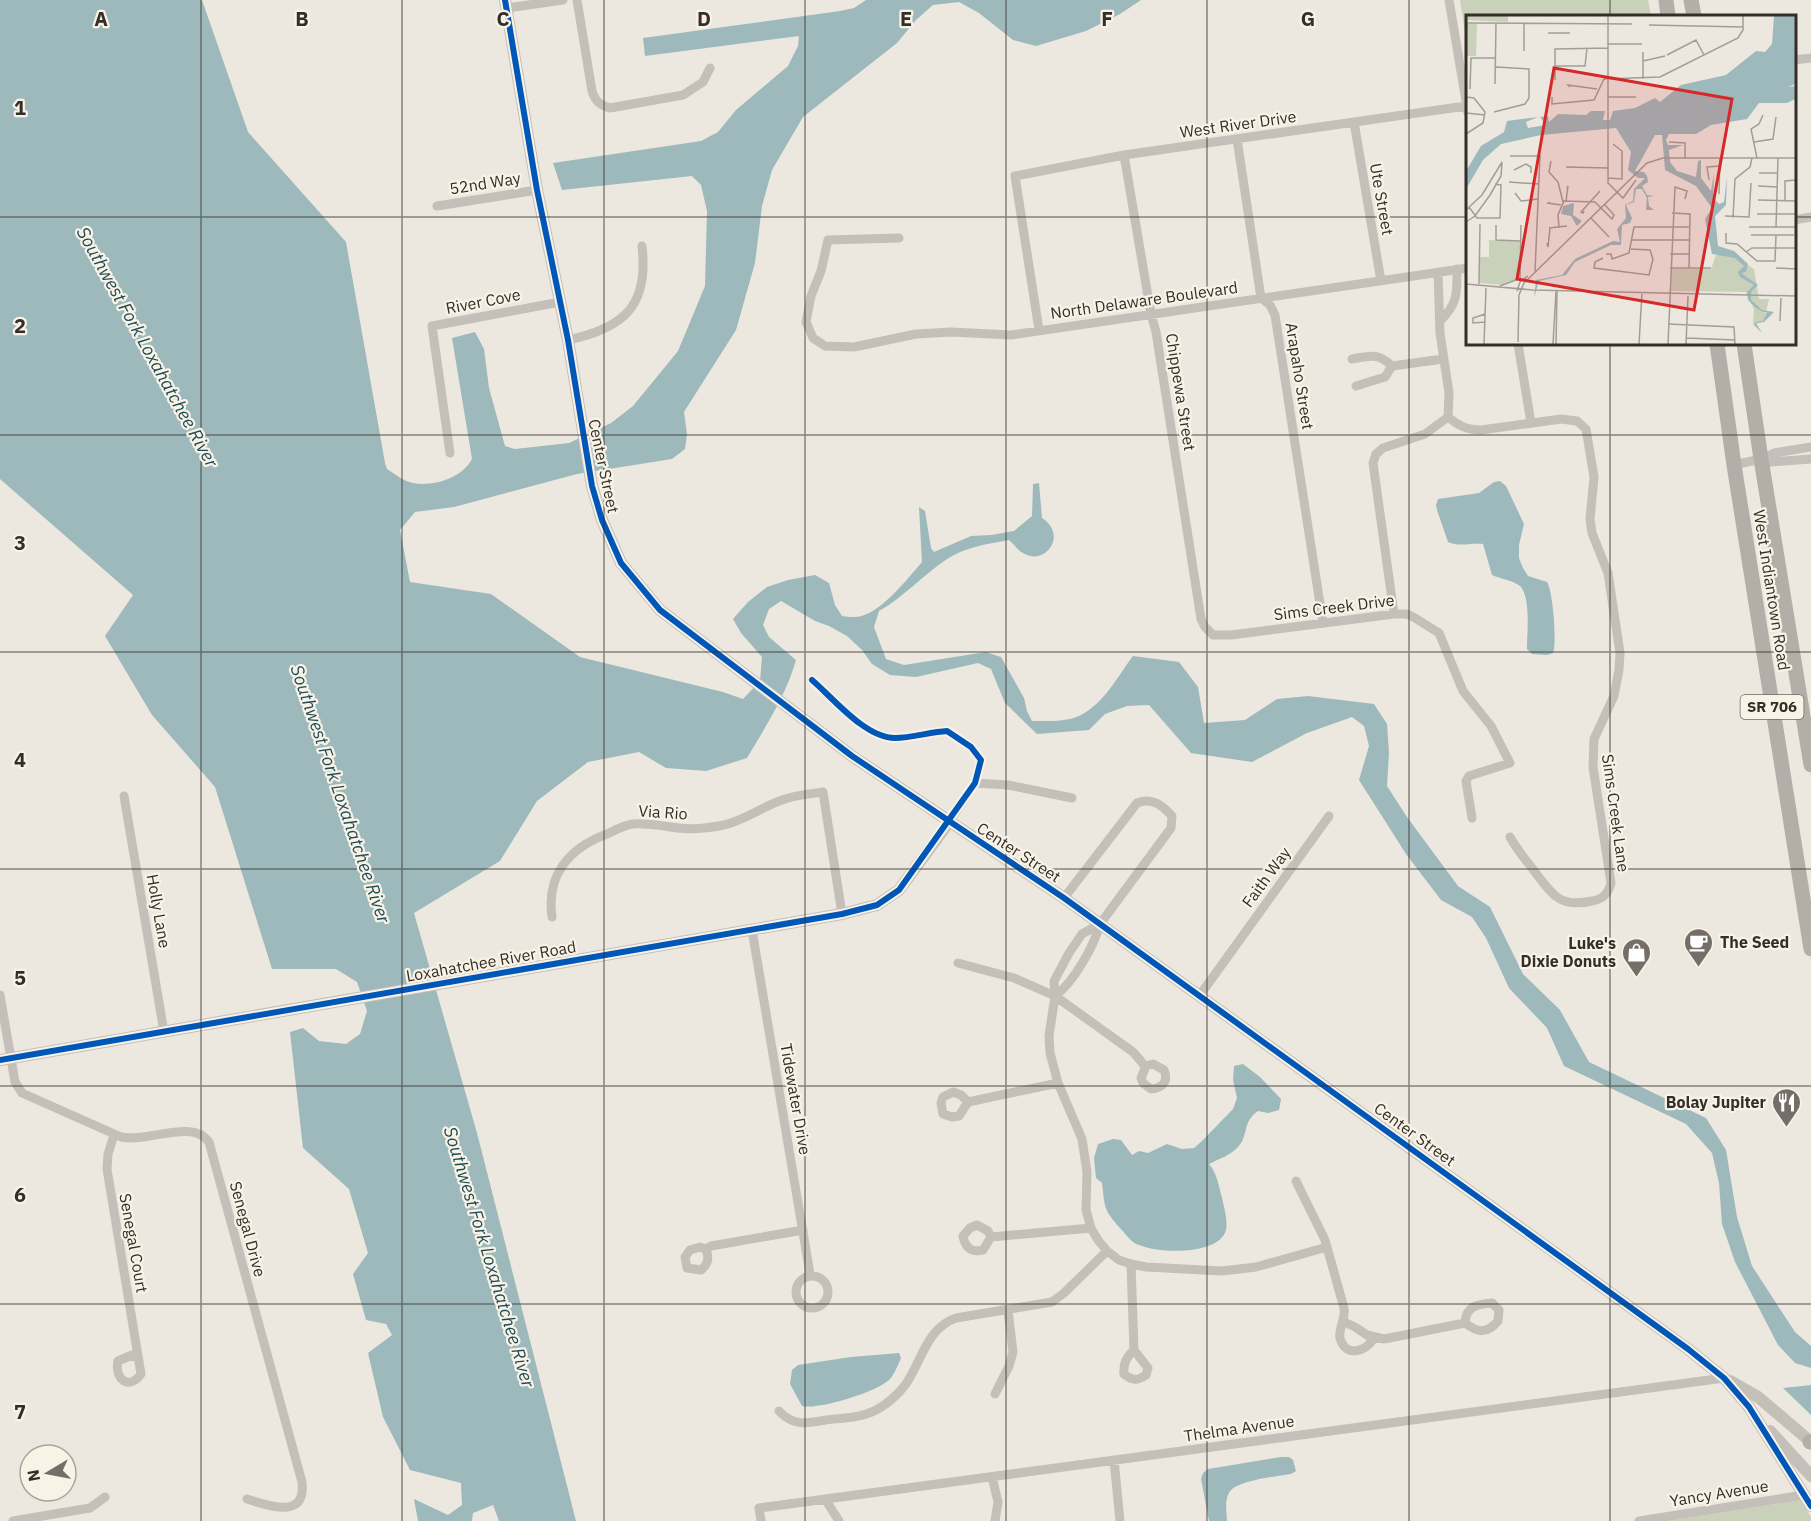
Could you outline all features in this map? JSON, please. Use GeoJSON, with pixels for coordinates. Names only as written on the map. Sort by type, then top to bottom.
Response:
{"type":"FeatureCollection","features":[{"type":"Feature","properties":{"kind":"main road"},"geometry":{"type":"LineString","coordinates":[[1666,0],[1668,15]]}},
{"type":"Feature","properties":{"kind":"main road"},"geometry":{"type":"LineString","coordinates":[[1691,0],[1694,15]]}},
{"type":"Feature","properties":{"kind":"main road","name":"West Indiantown Road"},"geometry":{"type":"LineString","coordinates":[[1717,345],[1811,949]]}},
{"type":"Feature","properties":{"kind":"main road","name":"West Indiantown Road"},"geometry":{"type":"LineString","coordinates":[[1744,345],[1811,765]]}},
{"type":"Feature","properties":{"kind":"street"},"geometry":{"type":"LineString","coordinates":[[506,4],[521,6],[563,0]]}},
{"type":"Feature","properties":{"kind":"street"},"geometry":{"type":"LineString","coordinates":[[577,0],[592,91],[598,103],[610,108],[683,95],[703,82],[710,68]]}},
{"type":"Feature","properties":{"kind":"street"},"geometry":{"type":"LineString","coordinates":[[1449,0],[1466,103]]}},
{"type":"Feature","properties":{"kind":"street","name":"Center Street"},"geometry":{"type":"LineString","coordinates":[[506,4],[537,190],[568,340],[590,475],[602,520],[621,563],[660,610],[852,756],[1064,898],[1200,995],[1724,1378],[1758,1397],[1811,1442]]}},
{"type":"Feature","properties":{"kind":"street"},"geometry":{"type":"LineString","coordinates":[[1796,60],[1811,58]]}},
{"type":"Feature","properties":{"kind":"street","name":"West River Drive"},"geometry":{"type":"LineString","coordinates":[[1039,330],[1015,176],[1124,155],[1354,122],[1466,109]]}},
{"type":"Feature","properties":{"kind":"street","name":"Ute Street"},"geometry":{"type":"LineString","coordinates":[[1354,122],[1380,280]]}},
{"type":"Feature","properties":{"kind":"street","name":"Arapaho Street"},"geometry":{"type":"LineString","coordinates":[[1237,139],[1262,298],[1270,305],[1275,315],[1323,623]]}},
{"type":"Feature","properties":{"kind":"street","name":"Chippewa Street"},"geometry":{"type":"LineString","coordinates":[[1124,155],[1156,332],[1201,619],[1209,631]]}},
{"type":"Feature","properties":{"kind":"street","name":"52nd Way"},"geometry":{"type":"LineString","coordinates":[[437,206],[537,190]]}},
{"type":"Feature","properties":{"kind":"street"},"geometry":{"type":"LineString","coordinates":[[1796,220],[1811,217]]}},
{"type":"Feature","properties":{"kind":"street","name":"North Delaware Boulevard"},"geometry":{"type":"LineString","coordinates":[[899,238],[828,240],[821,271],[811,296],[806,322],[813,338],[825,346],[854,347],[916,334],[951,332],[1011,334],[1466,268]]}},
{"type":"Feature","properties":{"kind":"street"},"geometry":{"type":"LineString","coordinates":[[568,340],[593,335],[607,328],[630,308],[643,279],[642,246]]}},
{"type":"Feature","properties":{"kind":"street"},"geometry":{"type":"LineString","coordinates":[[1440,320],[1452,309],[1457,292],[1457,269]]}},
{"type":"Feature","properties":{"kind":"street"},"geometry":{"type":"LineString","coordinates":[[1394,614],[1373,463],[1376,454],[1383,448],[1425,434],[1448,417],[1449,393],[1440,333],[1438,272]]}},
{"type":"Feature","properties":{"kind":"street","name":"River Cove"},"geometry":{"type":"LineString","coordinates":[[450,453],[432,326],[560,302]]}},
{"type":"Feature","properties":{"kind":"street"},"geometry":{"type":"LineString","coordinates":[[1518,345],[1531,423]]}},
{"type":"Feature","properties":{"kind":"street"},"geometry":{"type":"LineString","coordinates":[[1352,359],[1375,355],[1392,366]]}},
{"type":"Feature","properties":{"kind":"street"},"geometry":{"type":"LineString","coordinates":[[1356,386],[1385,377],[1392,366],[1443,358]]}},
{"type":"Feature","properties":{"kind":"street","name":"Sims Creek Lane"},"geometry":{"type":"LineString","coordinates":[[1448,417],[1458,425],[1470,430],[1561,419],[1577,421],[1586,429],[1588,436],[1594,477],[1590,519],[1592,533],[1608,573],[1620,653],[1614,696],[1596,732],[1592,747],[1611,883],[1608,892],[1601,899],[1572,904],[1556,898],[1519,853],[1510,837]]}},
{"type":"Feature","properties":{"kind":"street"},"geometry":{"type":"LineString","coordinates":[[1734,465],[1761,459],[1774,453],[1811,447]]}},
{"type":"Feature","properties":{"kind":"street"},"geometry":{"type":"LineString","coordinates":[[1761,459],[1770,462],[1811,459]]}},
{"type":"Feature","properties":{"kind":"street","name":"Sims Creek Drive"},"geometry":{"type":"LineString","coordinates":[[1209,631],[1218,636],[1231,635],[1407,614],[1439,633],[1463,691],[1491,726],[1510,763],[1469,776],[1466,781],[1472,818]]}},
{"type":"Feature","properties":{"kind":"street"},"geometry":{"type":"LineString","coordinates":[[812,680],[848,714],[878,735],[894,738],[947,731],[971,747],[981,760],[975,783],[949,822]]}},
{"type":"Feature","properties":{"kind":"street"},"geometry":{"type":"LineString","coordinates":[[975,783],[1008,785],[1072,798]]}},
{"type":"Feature","properties":{"kind":"street","name":"Via Rio"},"geometry":{"type":"LineString","coordinates":[[552,917],[551,895],[555,878],[561,867],[571,855],[597,838],[630,825],[645,824],[692,829],[725,825],[741,820],[782,800],[823,792],[842,914]]}},
{"type":"Feature","properties":{"kind":"street","name":"Holly Lane"},"geometry":{"type":"LineString","coordinates":[[124,796],[164,1032]]}},
{"type":"Feature","properties":{"kind":"street"},"geometry":{"type":"LineString","coordinates":[[1055,996],[1064,989],[1096,940],[1100,924],[1171,828],[1172,816],[1163,806],[1151,801],[1145,800],[1137,803],[1064,898]]}},
{"type":"Feature","properties":{"kind":"street","name":"Faith Way"},"geometry":{"type":"LineString","coordinates":[[1200,995],[1329,816]]}},
{"type":"Feature","properties":{"kind":"street","name":"Loxahatchee River Road"},"geometry":{"type":"LineString","coordinates":[[5,1060],[842,914],[877,905],[899,890],[949,822]]}},
{"type":"Feature","properties":{"kind":"street"},"geometry":{"type":"LineString","coordinates":[[1100,924],[1082,934],[1054,981],[1055,996],[1049,1036],[1058,1083],[1082,1139],[1087,1172],[1086,1210],[1091,1228],[1098,1240],[1119,1260],[1131,1264],[1146,1267],[1222,1271],[1242,1269],[1327,1247]]}},
{"type":"Feature","properties":{"kind":"street","name":"Tidewater Drive"},"geometry":{"type":"LineString","coordinates":[[752,930],[810,1274]]}},
{"type":"Feature","properties":{"kind":"street"},"geometry":{"type":"LineString","coordinates":[[958,963],[1014,978],[1055,996],[1133,1052],[1145,1066]]}},
{"type":"Feature","properties":{"kind":"street","name":"Senegal Drive"},"geometry":{"type":"LineString","coordinates":[[0,995],[5,1060],[22,1093],[114,1135],[135,1139],[193,1131],[205,1137],[209,1142],[302,1489],[298,1502],[287,1508],[280,1509],[247,1499]]}},
{"type":"Feature","properties":{"kind":"street"},"geometry":{"type":"LineString","coordinates":[[968,1102],[1058,1083]]}},
{"type":"Feature","properties":{"kind":"street","name":"Senegal Court"},"geometry":{"type":"LineString","coordinates":[[114,1135],[108,1154],[108,1176],[138,1358]]}},
{"type":"Feature","properties":{"kind":"street"},"geometry":{"type":"LineString","coordinates":[[1296,1181],[1327,1247],[1344,1308],[1341,1341],[1351,1350],[1365,1349],[1374,1338]]}},
{"type":"Feature","properties":{"kind":"street"},"geometry":{"type":"LineString","coordinates":[[991,1237],[1091,1228]]}},
{"type":"Feature","properties":{"kind":"street"},"geometry":{"type":"LineString","coordinates":[[706,1249],[711,1246],[803,1230]]}},
{"type":"Feature","properties":{"kind":"street"},"geometry":{"type":"LineString","coordinates":[[779,1411],[788,1420],[802,1423],[875,1411],[906,1384],[933,1334],[943,1324],[956,1318],[1046,1304],[1059,1298],[1107,1251]]}},
{"type":"Feature","properties":{"kind":"street"},"geometry":{"type":"LineString","coordinates":[[1131,1264],[1134,1350]]}},
{"type":"Feature","properties":{"kind":"street"},"geometry":{"type":"LineString","coordinates":[[995,1394],[1009,1366],[1013,1352],[1008,1310]]}},
{"type":"Feature","properties":{"kind":"street"},"geometry":{"type":"LineString","coordinates":[[1344,1322],[1374,1338],[1392,1339],[1465,1323]]}},
{"type":"Feature","properties":{"kind":"street","name":"Center Street"},"geometry":{"type":"LineString","coordinates":[[1724,1378],[1749,1407],[1808,1501]]}},
{"type":"Feature","properties":{"kind":"street","name":"Thelma Avenue"},"geometry":{"type":"LineString","coordinates":[[761,1521],[759,1508],[1724,1378]]}},
{"type":"Feature","properties":{"kind":"street"},"geometry":{"type":"LineString","coordinates":[[1749,1407],[1811,1476]]}},
{"type":"Feature","properties":{"kind":"street"},"geometry":{"type":"LineString","coordinates":[[1114,1460],[1120,1521]]}},
{"type":"Feature","properties":{"kind":"street"},"geometry":{"type":"LineString","coordinates":[[992,1477],[998,1502],[995,1521]]}},
{"type":"Feature","properties":{"kind":"street"},"geometry":{"type":"LineString","coordinates":[[13,1521],[90,1508],[105,1497]]}},
{"type":"Feature","properties":{"kind":"street"},"geometry":{"type":"LineString","coordinates":[[825,1499],[839,1521]]}},
{"type":"Feature","properties":{"kind":"street","name":"Yancy Avenue"},"geometry":{"type":"LineString","coordinates":[[1639,1521],[1808,1501]]}},
{"type":"Feature","properties":{"kind":"green space"},"geometry":{"type":"Polygon","coordinates":[[[1460,0],[1648,0],[1651,15],[1466,15],[1466,39],[1460,0]]]}},
{"type":"Feature","properties":{"kind":"green space"},"geometry":{"type":"Polygon","coordinates":[[[1801,1500],[1811,1521],[1667,1521],[1801,1500]]]}},
{"type":"Feature","properties":{"kind":"water","name":"Southwest Fork Loxahatchee River"},"geometry":{"type":"Polygon","coordinates":[[[0,0],[202,0],[248,132],[346,242],[387,469],[409,482],[429,484],[454,476],[472,459],[452,338],[475,332],[484,349],[489,388],[505,446],[515,449],[569,443],[611,423],[633,406],[678,351],[705,286],[707,211],[701,185],[692,176],[562,190],[553,163],[701,141],[718,132],[736,110],[788,66],[798,46],[799,36],[645,56],[643,38],[840,11],[854,8],[866,0],[1141,0],[1120,14],[1086,31],[1036,46],[1013,40],[979,13],[959,2],[933,5],[916,20],[897,43],[803,117],[772,170],[762,206],[755,263],[736,330],[684,412],[687,434],[685,449],[672,459],[577,474],[454,507],[415,512],[400,530],[410,582],[491,594],[580,657],[743,699],[760,681],[762,657],[741,633],[733,619],[748,602],[767,587],[815,575],[829,583],[835,605],[842,616],[865,615],[892,595],[922,562],[919,507],[925,511],[931,548],[934,552],[971,536],[1014,531],[1032,516],[1033,484],[1039,483],[1042,518],[1050,525],[1053,532],[1051,547],[1039,556],[1031,556],[1021,552],[1009,540],[969,549],[947,559],[879,611],[874,627],[886,659],[904,665],[986,652],[1001,657],[1024,698],[1032,721],[1068,719],[1088,711],[1109,689],[1133,656],[1179,662],[1198,687],[1204,723],[1245,720],[1277,699],[1308,696],[1374,704],[1387,724],[1389,753],[1387,786],[1458,886],[1490,907],[1523,974],[1560,1010],[1589,1062],[1706,1118],[1726,1150],[1737,1217],[1752,1266],[1795,1332],[1811,1346],[1811,1368],[1795,1363],[1778,1345],[1735,1262],[1722,1224],[1719,1183],[1712,1153],[1686,1124],[1564,1066],[1547,1028],[1509,988],[1486,938],[1472,917],[1441,900],[1406,854],[1359,780],[1369,746],[1364,726],[1352,717],[1307,733],[1252,762],[1191,753],[1149,705],[1127,706],[1105,714],[1089,730],[1037,734],[1005,703],[991,669],[978,663],[916,677],[890,675],[872,664],[862,650],[847,636],[781,601],[769,609],[763,625],[769,637],[796,660],[781,698],[747,758],[706,771],[666,768],[639,752],[588,762],[537,801],[500,861],[414,913],[477,1133],[576,1521],[499,1521],[493,1505],[473,1513],[472,1521],[418,1521],[414,1499],[448,1515],[462,1505],[461,1483],[410,1470],[383,1417],[368,1353],[392,1335],[386,1324],[366,1320],[353,1274],[368,1253],[349,1189],[303,1148],[290,1032],[303,1028],[319,1041],[346,1044],[360,1034],[367,1011],[357,982],[336,969],[272,969],[215,787],[152,715],[105,636],[133,595],[0,479],[0,0]]]}},
{"type":"Feature","properties":{"kind":"water"},"geometry":{"type":"Polygon","coordinates":[[[1500,481],[1506,486],[1524,524],[1519,545],[1519,558],[1523,568],[1528,576],[1547,582],[1549,587],[1555,639],[1553,653],[1547,655],[1532,654],[1527,649],[1527,606],[1520,586],[1492,575],[1483,544],[1461,545],[1448,542],[1437,510],[1438,499],[1479,493],[1494,482],[1500,481]]]}},
{"type":"Feature","properties":{"kind":"water"},"geometry":{"type":"Polygon","coordinates":[[[1243,1064],[1260,1077],[1281,1099],[1279,1110],[1268,1113],[1258,1111],[1253,1115],[1244,1138],[1235,1150],[1209,1164],[1217,1180],[1225,1214],[1226,1230],[1221,1239],[1211,1245],[1183,1251],[1154,1249],[1133,1242],[1114,1222],[1106,1207],[1102,1183],[1096,1178],[1094,1158],[1098,1144],[1113,1139],[1121,1140],[1132,1155],[1139,1151],[1148,1153],[1167,1144],[1182,1149],[1194,1148],[1233,1109],[1237,1098],[1233,1080],[1234,1066],[1243,1064]]]}},
{"type":"Feature","properties":{"kind":"water"},"geometry":{"type":"Polygon","coordinates":[[[899,1353],[901,1358],[889,1380],[872,1390],[847,1399],[810,1407],[802,1406],[790,1384],[792,1370],[798,1365],[899,1353]]]}},
{"type":"Feature","properties":{"kind":"water"},"geometry":{"type":"Polygon","coordinates":[[[1811,1385],[1811,1415],[1783,1388],[1811,1385]]]}},
{"type":"Feature","properties":{"kind":"water"},"geometry":{"type":"Polygon","coordinates":[[[1289,1457],[1293,1460],[1296,1471],[1239,1485],[1229,1493],[1226,1507],[1227,1521],[1209,1521],[1201,1479],[1203,1473],[1208,1469],[1289,1457]]]}},
{"type":"Feature","properties":{"kind":"cycle path"},"geometry":{"type":"LineString","coordinates":[[505,0],[537,190],[568,340],[592,486],[602,520],[621,563],[660,610],[852,756],[1064,898],[1688,1349],[1724,1378],[1749,1407],[1811,1506]]}},
{"type":"Feature","properties":{"kind":"cycle path"},"geometry":{"type":"LineString","coordinates":[[0,1060],[842,914],[877,905],[899,890],[975,783],[981,760],[971,747],[947,731],[895,738],[872,731],[850,716],[812,680]]}},
{"type":"Feature","properties":{"kind":"place","name":"The Seed"},"geometry":{"type":"Point","coordinates":[1699,968]}},
{"type":"Feature","properties":{"kind":"place","name":"Luke's Dixie Donuts"},"geometry":{"type":"Point","coordinates":[1637,978]}},
{"type":"Feature","properties":{"kind":"place","name":"Bolay Jupiter"},"geometry":{"type":"Point","coordinates":[1787,1128]}}]}
